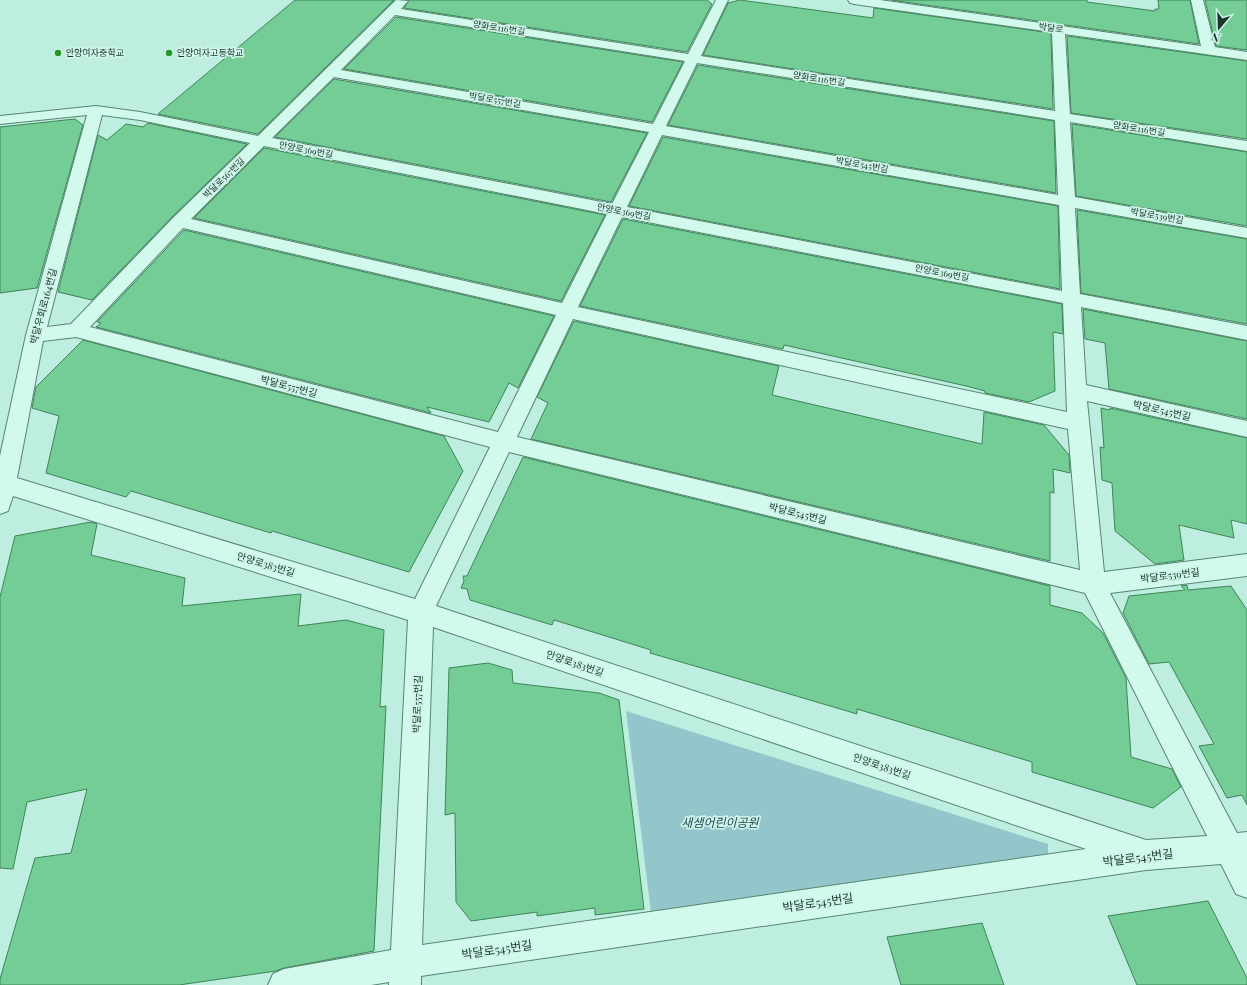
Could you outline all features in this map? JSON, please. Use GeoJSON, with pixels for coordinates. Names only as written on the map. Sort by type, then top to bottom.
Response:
{"type":"FeatureCollection","features":[{"type":"Feature","properties":{"kind":"street","name":"박달로567번길"},"geometry":{"type":"LineString","coordinates":[[76,330],[179,222],[403,0]]}},
{"type":"Feature","properties":{"kind":"street","name":"박달로557번길"},"geometry":{"type":"LineString","coordinates":[[406,974],[421,612],[567,311],[722,0]]}},
{"type":"Feature","properties":{"kind":"street","name":"박달로"},"geometry":{"type":"LineString","coordinates":[[854,0],[1247,56]]}},
{"type":"Feature","properties":{"kind":"street"},"geometry":{"type":"LineString","coordinates":[[1197,0],[1209,50]]}},
{"type":"Feature","properties":{"kind":"street","name":"양화로116번길"},"geometry":{"type":"LineString","coordinates":[[391,11],[692,60],[1247,146]]}},
{"type":"Feature","properties":{"kind":"street"},"geometry":{"type":"LineString","coordinates":[[1058,29],[1078,423],[1093,584],[1238,848],[1247,883]]}},
{"type":"Feature","properties":{"kind":"street","name":"박달로557번길"},"geometry":{"type":"LineString","coordinates":[[331,72],[658,129]]}},
{"type":"Feature","properties":{"kind":"street","name":"안양로369번길"},"geometry":{"type":"LineString","coordinates":[[0,120],[96,110],[140,116],[618,211],[1247,333]]}},
{"type":"Feature","properties":{"kind":"street","name":"박달우회로164번길"},"geometry":{"type":"LineString","coordinates":[[2,491],[35,335],[96,110]]}},
{"type":"Feature","properties":{"kind":"street","name":"박달로545번길"},"geometry":{"type":"LineString","coordinates":[[658,129],[1067,200]]}},
{"type":"Feature","properties":{"kind":"street","name":"박달로539번길"},"geometry":{"type":"LineString","coordinates":[[1067,200],[1247,232]]}},
{"type":"Feature","properties":{"kind":"street"},"geometry":{"type":"LineString","coordinates":[[179,222],[567,311],[1078,423]]}},
{"type":"Feature","properties":{"kind":"street","name":"박달로557번길"},"geometry":{"type":"LineString","coordinates":[[76,330],[503,442]]}},
{"type":"Feature","properties":{"kind":"street"},"geometry":{"type":"LineString","coordinates":[[35,335],[76,330]]}},
{"type":"Feature","properties":{"kind":"street","name":"박달로545번길"},"geometry":{"type":"LineString","coordinates":[[1076,391],[1247,429]]}},
{"type":"Feature","properties":{"kind":"street","name":"박달로545번길"},"geometry":{"type":"LineString","coordinates":[[503,442],[1093,584]]}},
{"type":"Feature","properties":{"kind":"street","name":"안양로383번길"},"geometry":{"type":"LineString","coordinates":[[2,491],[421,612],[1146,855]]}},
{"type":"Feature","properties":{"kind":"street","name":"박달로539번길"},"geometry":{"type":"LineString","coordinates":[[1093,584],[1247,566]]}},
{"type":"Feature","properties":{"kind":"street","name":"박달로545번길"},"geometry":{"type":"LineString","coordinates":[[284,985],[406,974],[1146,855],[1238,848]]}},
{"type":"Feature","properties":{"kind":"green space","name":"새샘어린이공원"},"geometry":{"type":"Polygon","coordinates":[[[626,711],[1048,844],[1048,857],[651,912],[626,711]]]}},
{"type":"Feature","properties":{"kind":"building"},"geometry":{"type":"Polygon","coordinates":[[[295,0],[394,0],[258,134],[158,114],[295,0]]]}},
{"type":"Feature","properties":{"kind":"building"},"geometry":{"type":"Polygon","coordinates":[[[409,0],[707,0],[712,4],[687,52],[404,8],[409,0]]]}},
{"type":"Feature","properties":{"kind":"building"},"geometry":{"type":"Polygon","coordinates":[[[740,0],[873,18],[874,8],[1051,33],[1053,109],[703,55],[728,3],[740,0]]]}},
{"type":"Feature","properties":{"kind":"building"},"geometry":{"type":"Polygon","coordinates":[[[891,0],[1087,0],[1087,2],[1155,11],[1155,9],[1159,9],[1158,0],[1190,0],[1199,44],[891,0]]]}},
{"type":"Feature","properties":{"kind":"building"},"geometry":{"type":"Polygon","coordinates":[[[1205,0],[1247,0],[1247,50],[1216,46],[1205,0]]]}},
{"type":"Feature","properties":{"kind":"building"},"geometry":{"type":"Polygon","coordinates":[[[396,17],[683,62],[652,122],[344,69],[396,17]]]}},
{"type":"Feature","properties":{"kind":"building"},"geometry":{"type":"Polygon","coordinates":[[[1067,36],[1247,61],[1247,139],[1071,113],[1067,36]]]}},
{"type":"Feature","properties":{"kind":"building"},"geometry":{"type":"Polygon","coordinates":[[[698,65],[1054,121],[1056,193],[668,125],[698,65]]]}},
{"type":"Feature","properties":{"kind":"building"},"geometry":{"type":"Polygon","coordinates":[[[334,79],[647,133],[611,202],[275,137],[334,79]]]}},
{"type":"Feature","properties":{"kind":"building"},"geometry":{"type":"Polygon","coordinates":[[[75,119],[83,125],[37,288],[0,293],[0,127],[75,119]]]}},
{"type":"Feature","properties":{"kind":"building"},"geometry":{"type":"Polygon","coordinates":[[[148,123],[247,144],[172,217],[92,300],[58,292],[98,135],[107,140],[126,124],[143,127],[148,123]]]}},
{"type":"Feature","properties":{"kind":"building"},"geometry":{"type":"Polygon","coordinates":[[[1072,124],[1247,152],[1247,226],[1076,196],[1072,124]]]}},
{"type":"Feature","properties":{"kind":"building"},"geometry":{"type":"Polygon","coordinates":[[[663,137],[1058,206],[1060,289],[629,206],[663,137]]]}},
{"type":"Feature","properties":{"kind":"building"},"geometry":{"type":"Polygon","coordinates":[[[264,148],[605,215],[561,301],[194,218],[264,148]]]}},
{"type":"Feature","properties":{"kind":"building"},"geometry":{"type":"Polygon","coordinates":[[[1077,210],[1247,239],[1247,324],[1081,293],[1077,210]]]}},
{"type":"Feature","properties":{"kind":"building"},"geometry":{"type":"Polygon","coordinates":[[[623,219],[1062,304],[1063,334],[1053,332],[1055,391],[1029,402],[985,393],[985,391],[966,386],[784,345],[783,349],[580,306],[623,219]]]}},
{"type":"Feature","properties":{"kind":"building"},"geometry":{"type":"Polygon","coordinates":[[[184,230],[554,316],[518,388],[509,383],[489,422],[427,407],[431,413],[96,327],[101,323],[97,322],[184,230]]]}},
{"type":"Feature","properties":{"kind":"building"},"geometry":{"type":"Polygon","coordinates":[[[1083,309],[1247,341],[1247,419],[1109,389],[1105,343],[1085,339],[1083,309]]]}},
{"type":"Feature","properties":{"kind":"building"},"geometry":{"type":"Polygon","coordinates":[[[574,321],[779,366],[772,395],[982,444],[984,412],[1044,425],[1069,455],[1070,473],[1053,469],[1054,493],[1050,492],[1050,561],[531,439],[548,403],[537,397],[574,321]]]}},
{"type":"Feature","properties":{"kind":"building"},"geometry":{"type":"Polygon","coordinates":[[[83,340],[444,436],[463,471],[409,572],[131,491],[126,497],[46,473],[59,416],[32,408],[36,387],[83,340]]]}},
{"type":"Feature","properties":{"kind":"building"},"geometry":{"type":"Polygon","coordinates":[[[1101,408],[1110,410],[1110,408],[1247,438],[1247,524],[1231,520],[1234,538],[1179,525],[1184,560],[1155,564],[1115,531],[1112,483],[1102,480],[1100,447],[1104,448],[1101,408]]]}},
{"type":"Feature","properties":{"kind":"building"},"geometry":{"type":"Polygon","coordinates":[[[523,457],[1050,586],[1050,605],[1082,613],[1103,633],[1126,678],[1131,757],[1172,769],[1181,787],[1153,808],[1032,772],[1032,762],[857,709],[857,714],[650,653],[651,650],[554,620],[552,625],[470,600],[467,589],[461,588],[464,581],[463,576],[467,576],[523,457]]]}},
{"type":"Feature","properties":{"kind":"building"},"geometry":{"type":"Polygon","coordinates":[[[91,522],[97,524],[91,555],[185,578],[182,606],[301,594],[298,626],[346,620],[384,630],[380,707],[386,706],[374,951],[284,968],[276,971],[179,985],[0,985],[0,979],[35,858],[71,853],[87,789],[27,802],[13,869],[0,868],[0,597],[15,536],[91,522]]]}},
{"type":"Feature","properties":{"kind":"building"},"geometry":{"type":"Polygon","coordinates":[[[1187,585],[1188,590],[1231,586],[1247,610],[1247,805],[1242,795],[1227,798],[1199,746],[1214,744],[1169,662],[1149,664],[1123,613],[1129,596],[1185,590],[1181,586],[1187,585]]]}},
{"type":"Feature","properties":{"kind":"building"},"geometry":{"type":"Polygon","coordinates":[[[488,663],[512,670],[513,683],[599,693],[619,700],[644,909],[595,915],[595,908],[537,916],[537,912],[471,921],[456,902],[455,813],[445,815],[449,668],[488,663]]]}},
{"type":"Feature","properties":{"kind":"building"},"geometry":{"type":"Polygon","coordinates":[[[1208,901],[1247,978],[1247,985],[1137,985],[1108,916],[1208,901]]]}},
{"type":"Feature","properties":{"kind":"building"},"geometry":{"type":"Polygon","coordinates":[[[982,923],[1004,985],[901,985],[887,937],[982,923]]]}},
{"type":"Feature","properties":{"kind":"place","name":"안양여자중학교"},"geometry":{"type":"Point","coordinates":[58,53]}},
{"type":"Feature","properties":{"kind":"place","name":"안양여자고등학교"},"geometry":{"type":"Point","coordinates":[169,53]}}]}
